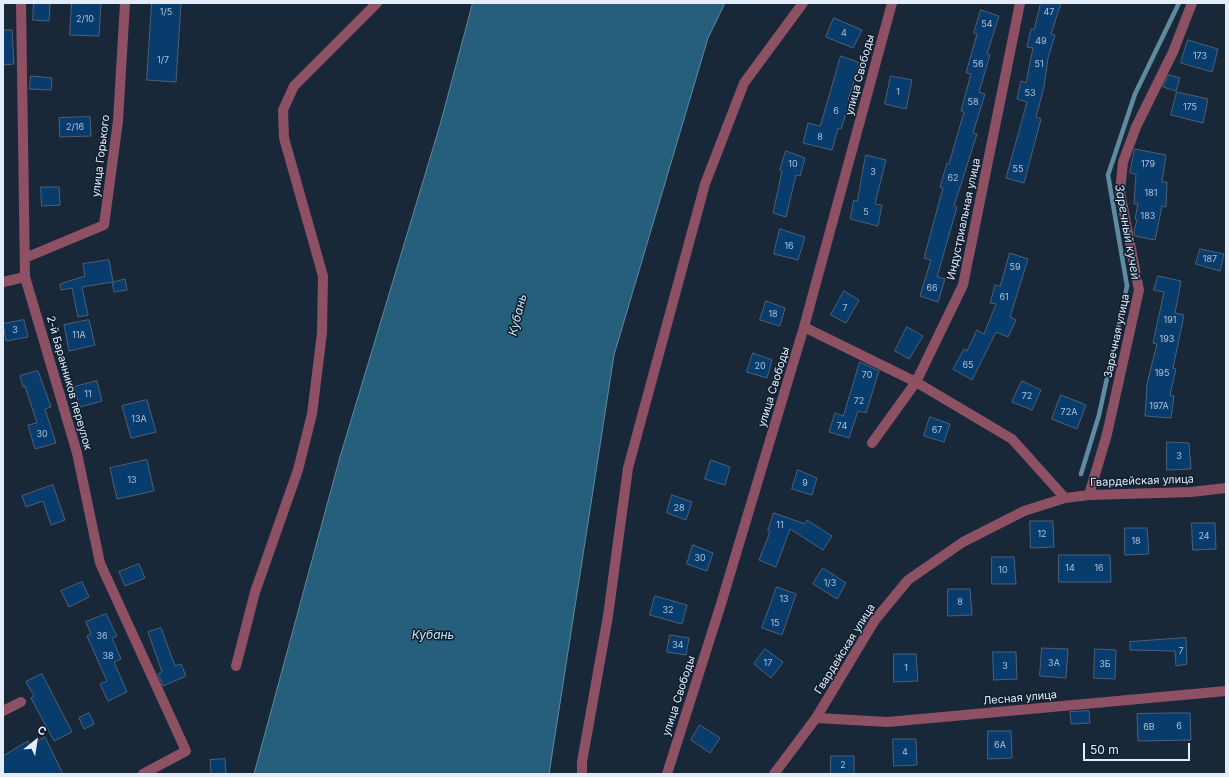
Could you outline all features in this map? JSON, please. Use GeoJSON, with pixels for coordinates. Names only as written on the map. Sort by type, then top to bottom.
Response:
{"type":"FeatureCollection","features":[{"type":"Feature","properties":{"kind":"street","name":"2-й Баранников переулок"},"geometry":{"type":"LineString","coordinates":[[21,3],[25,277],[77,453],[100,562],[186,752],[143,774]]}},
{"type":"Feature","properties":{"kind":"street","name":"улица Горького"},"geometry":{"type":"LineString","coordinates":[[25,258],[104,225],[118,121],[125,3]]}},
{"type":"Feature","properties":{"kind":"street"},"geometry":{"type":"LineString","coordinates":[[236,666],[255,592],[298,470],[312,414],[322,333],[323,276],[284,138],[284,110],[294,86],[377,3]]}},
{"type":"Feature","properties":{"kind":"street"},"geometry":{"type":"LineString","coordinates":[[582,774],[582,762],[608,616],[628,468],[706,184],[744,83],[803,3]]}},
{"type":"Feature","properties":{"kind":"street","name":"улица Свободы"},"geometry":{"type":"LineString","coordinates":[[667,774],[721,604],[804,327],[892,3]]}},
{"type":"Feature","properties":{"kind":"street","name":"Индустриальная улица"},"geometry":{"type":"LineString","coordinates":[[872,443],[916,382],[963,285],[1020,3]]}},
{"type":"Feature","properties":{"kind":"street","name":"Заречная улица"},"geometry":{"type":"LineString","coordinates":[[1089,495],[1107,434],[1139,290],[1120,192],[1123,162],[1136,127],[1173,52],[1192,3]]}},
{"type":"Feature","properties":{"kind":"street"},"geometry":{"type":"LineString","coordinates":[[3,282],[25,277]]}},
{"type":"Feature","properties":{"kind":"street"},"geometry":{"type":"LineString","coordinates":[[804,327],[916,382],[1012,439],[1065,498]]}},
{"type":"Feature","properties":{"kind":"street","name":"Гвардейская улица"},"geometry":{"type":"LineString","coordinates":[[774,774],[816,718],[875,620],[908,580],[963,542],[1024,511],[1065,498],[1089,495],[1191,492],[1226,488]]}},
{"type":"Feature","properties":{"kind":"street","name":"Лесная улица"},"geometry":{"type":"LineString","coordinates":[[816,718],[888,722],[1226,691]]}},
{"type":"Feature","properties":{"kind":"street"},"geometry":{"type":"LineString","coordinates":[[3,711],[21,702]]}},
{"type":"Feature","properties":{"kind":"water","name":"Кубань"},"geometry":{"type":"Polygon","coordinates":[[[473,3],[725,3],[708,38],[614,355],[549,774],[254,774],[340,457],[440,125],[473,3]]]}},
{"type":"Feature","properties":{"kind":"building"},"geometry":{"type":"Polygon","coordinates":[[[34,3],[50,4],[49,21],[33,20],[34,3]]]}},
{"type":"Feature","properties":{"kind":"building"},"geometry":{"type":"Polygon","coordinates":[[[72,3],[101,3],[99,36],[70,35],[72,3]]]}},
{"type":"Feature","properties":{"kind":"building"},"geometry":{"type":"Polygon","coordinates":[[[152,3],[181,3],[176,82],[147,80],[152,3]]]}},
{"type":"Feature","properties":{"kind":"building"},"geometry":{"type":"Polygon","coordinates":[[[1041,3],[1061,3],[1051,34],[1055,35],[1048,58],[1044,87],[1036,117],[1041,119],[1024,183],[1006,178],[1027,102],[1017,99],[1021,81],[1026,83],[1033,48],[1027,47],[1031,29],[1034,29],[1041,3]]]}},
{"type":"Feature","properties":{"kind":"building"},"geometry":{"type":"Polygon","coordinates":[[[981,10],[999,16],[987,54],[990,55],[979,92],[985,94],[973,133],[977,134],[954,206],[957,207],[937,277],[945,279],[938,302],[920,296],[931,260],[924,258],[943,188],[940,187],[947,163],[949,164],[964,112],[961,111],[971,74],[966,73],[977,34],[974,33],[981,10]]]}},
{"type":"Feature","properties":{"kind":"building"},"geometry":{"type":"Polygon","coordinates":[[[834,18],[862,30],[853,48],[826,37],[834,18]]]}},
{"type":"Feature","properties":{"kind":"building"},"geometry":{"type":"Polygon","coordinates":[[[3,30],[12,30],[14,64],[3,65],[3,30]]]}},
{"type":"Feature","properties":{"kind":"building"},"geometry":{"type":"Polygon","coordinates":[[[1188,40],[1218,49],[1212,72],[1181,63],[1188,40]]]}},
{"type":"Feature","properties":{"kind":"building"},"geometry":{"type":"Polygon","coordinates":[[[841,56],[860,63],[848,100],[850,101],[841,129],[838,128],[832,150],[803,143],[808,123],[820,126],[841,56]]]}},
{"type":"Feature","properties":{"kind":"building"},"geometry":{"type":"Polygon","coordinates":[[[1169,75],[1180,78],[1176,91],[1163,87],[1169,75]]]}},
{"type":"Feature","properties":{"kind":"building"},"geometry":{"type":"Polygon","coordinates":[[[31,76],[52,78],[51,90],[30,89],[31,76]]]}},
{"type":"Feature","properties":{"kind":"building"},"geometry":{"type":"Polygon","coordinates":[[[891,76],[912,80],[906,109],[885,104],[891,76]]]}},
{"type":"Feature","properties":{"kind":"building"},"geometry":{"type":"Polygon","coordinates":[[[1177,92],[1208,99],[1203,123],[1171,115],[1177,92]]]}},
{"type":"Feature","properties":{"kind":"building"},"geometry":{"type":"Polygon","coordinates":[[[90,117],[91,136],[60,137],[59,118],[90,117]]]}},
{"type":"Feature","properties":{"kind":"building"},"geometry":{"type":"Polygon","coordinates":[[[1135,149],[1166,155],[1162,182],[1167,182],[1166,207],[1162,206],[1155,240],[1135,236],[1134,231],[1137,220],[1135,219],[1138,204],[1134,204],[1136,174],[1130,173],[1135,149]]]}},
{"type":"Feature","properties":{"kind":"building"},"geometry":{"type":"Polygon","coordinates":[[[786,151],[805,158],[800,176],[796,175],[786,217],[773,213],[782,171],[780,170],[786,151]]]}},
{"type":"Feature","properties":{"kind":"building"},"geometry":{"type":"Polygon","coordinates":[[[866,155],[886,160],[875,204],[882,205],[878,226],[850,219],[854,200],[857,201],[866,155]]]}},
{"type":"Feature","properties":{"kind":"building"},"geometry":{"type":"Polygon","coordinates":[[[41,187],[59,187],[60,205],[42,206],[41,187]]]}},
{"type":"Feature","properties":{"kind":"building"},"geometry":{"type":"Polygon","coordinates":[[[780,229],[805,237],[798,260],[774,254],[780,229]]]}},
{"type":"Feature","properties":{"kind":"building"},"geometry":{"type":"Polygon","coordinates":[[[1200,249],[1224,254],[1220,271],[1196,264],[1200,249]]]}},
{"type":"Feature","properties":{"kind":"building"},"geometry":{"type":"Polygon","coordinates":[[[1010,253],[1028,259],[1010,317],[1016,320],[1008,337],[996,332],[972,380],[953,369],[964,349],[967,351],[977,330],[984,334],[996,304],[990,303],[995,285],[1000,286],[1010,253]]]}},
{"type":"Feature","properties":{"kind":"building"},"geometry":{"type":"Polygon","coordinates":[[[109,260],[113,282],[125,279],[127,290],[114,292],[112,282],[82,287],[88,315],[78,317],[72,288],[61,290],[60,284],[85,276],[83,264],[109,260]]]}},
{"type":"Feature","properties":{"kind":"building"},"geometry":{"type":"Polygon","coordinates":[[[1158,276],[1181,281],[1175,313],[1184,315],[1173,368],[1176,369],[1170,395],[1174,396],[1171,418],[1145,416],[1147,384],[1157,344],[1153,343],[1164,292],[1154,290],[1158,276]]]}},
{"type":"Feature","properties":{"kind":"building"},"geometry":{"type":"Polygon","coordinates":[[[844,291],[859,300],[846,323],[831,315],[844,291]]]}},
{"type":"Feature","properties":{"kind":"building"},"geometry":{"type":"Polygon","coordinates":[[[766,301],[785,308],[780,326],[760,320],[766,301]]]}},
{"type":"Feature","properties":{"kind":"building"},"geometry":{"type":"Polygon","coordinates":[[[24,320],[28,337],[6,341],[3,324],[24,320]]]}},
{"type":"Feature","properties":{"kind":"building"},"geometry":{"type":"Polygon","coordinates":[[[89,320],[95,345],[69,351],[64,325],[89,320]]]}},
{"type":"Feature","properties":{"kind":"building"},"geometry":{"type":"Polygon","coordinates":[[[907,327],[923,336],[909,359],[895,351],[907,327]]]}},
{"type":"Feature","properties":{"kind":"building"},"geometry":{"type":"Polygon","coordinates":[[[753,353],[772,360],[767,378],[747,372],[753,353]]]}},
{"type":"Feature","properties":{"kind":"building"},"geometry":{"type":"Polygon","coordinates":[[[860,362],[879,371],[866,413],[858,411],[849,438],[829,432],[835,413],[843,416],[860,362]]]}},
{"type":"Feature","properties":{"kind":"building"},"geometry":{"type":"Polygon","coordinates":[[[38,371],[51,407],[45,409],[56,443],[35,449],[28,425],[37,423],[25,386],[23,387],[20,376],[38,371]]]}},
{"type":"Feature","properties":{"kind":"building"},"geometry":{"type":"Polygon","coordinates":[[[97,381],[102,401],[80,407],[74,387],[97,381]]]}},
{"type":"Feature","properties":{"kind":"building"},"geometry":{"type":"Polygon","coordinates":[[[1022,381],[1041,390],[1032,410],[1012,402],[1022,381]]]}},
{"type":"Feature","properties":{"kind":"building"},"geometry":{"type":"Polygon","coordinates":[[[1061,395],[1086,405],[1077,429],[1052,419],[1061,395]]]}},
{"type":"Feature","properties":{"kind":"building"},"geometry":{"type":"Polygon","coordinates":[[[147,400],[156,432],[131,438],[122,406],[147,400]]]}},
{"type":"Feature","properties":{"kind":"building"},"geometry":{"type":"Polygon","coordinates":[[[930,417],[950,424],[944,442],[924,436],[930,417]]]}},
{"type":"Feature","properties":{"kind":"building"},"geometry":{"type":"Polygon","coordinates":[[[1167,442],[1189,443],[1191,469],[1167,470],[1167,442]]]}},
{"type":"Feature","properties":{"kind":"building"},"geometry":{"type":"Polygon","coordinates":[[[147,460],[154,491],[117,499],[110,468],[147,460]]]}},
{"type":"Feature","properties":{"kind":"building"},"geometry":{"type":"Polygon","coordinates":[[[711,460],[730,467],[725,485],[705,479],[711,460]]]}},
{"type":"Feature","properties":{"kind":"building"},"geometry":{"type":"Polygon","coordinates":[[[798,470],[817,478],[812,495],[792,489],[798,470]]]}},
{"type":"Feature","properties":{"kind":"building"},"geometry":{"type":"Polygon","coordinates":[[[53,485],[65,520],[51,525],[43,501],[26,507],[22,496],[53,485]]]}},
{"type":"Feature","properties":{"kind":"building"},"geometry":{"type":"Polygon","coordinates":[[[672,495],[692,502],[686,520],[667,513],[672,495]]]}},
{"type":"Feature","properties":{"kind":"building"},"geometry":{"type":"Polygon","coordinates":[[[774,513],[805,524],[807,520],[832,536],[823,550],[790,529],[776,567],[759,560],[770,532],[768,531],[774,513]]]}},
{"type":"Feature","properties":{"kind":"building"},"geometry":{"type":"Polygon","coordinates":[[[1030,521],[1053,521],[1054,547],[1031,548],[1030,521]]]}},
{"type":"Feature","properties":{"kind":"building"},"geometry":{"type":"Polygon","coordinates":[[[1192,523],[1215,523],[1216,549],[1193,550],[1192,523]]]}},
{"type":"Feature","properties":{"kind":"building"},"geometry":{"type":"Polygon","coordinates":[[[1125,528],[1147,528],[1149,554],[1125,555],[1125,528]]]}},
{"type":"Feature","properties":{"kind":"building"},"geometry":{"type":"Polygon","coordinates":[[[693,545],[713,553],[707,571],[687,564],[693,545]]]}},
{"type":"Feature","properties":{"kind":"building"},"geometry":{"type":"Polygon","coordinates":[[[1059,555],[1110,555],[1111,582],[1059,582],[1059,555]]]}},
{"type":"Feature","properties":{"kind":"building"},"geometry":{"type":"Polygon","coordinates":[[[992,557],[1014,557],[1016,584],[992,584],[992,557]]]}},
{"type":"Feature","properties":{"kind":"building"},"geometry":{"type":"Polygon","coordinates":[[[139,564],[145,578],[125,586],[119,572],[139,564]]]}},
{"type":"Feature","properties":{"kind":"building"},"geometry":{"type":"Polygon","coordinates":[[[823,568],[846,583],[837,599],[813,584],[823,568]]]}},
{"type":"Feature","properties":{"kind":"building"},"geometry":{"type":"Polygon","coordinates":[[[82,582],[89,597],[69,607],[61,591],[82,582]]]}},
{"type":"Feature","properties":{"kind":"building"},"geometry":{"type":"Polygon","coordinates":[[[777,587],[796,594],[782,635],[762,628],[777,587]]]}},
{"type":"Feature","properties":{"kind":"building"},"geometry":{"type":"Polygon","coordinates":[[[948,589],[970,589],[972,615],[948,616],[948,589]]]}},
{"type":"Feature","properties":{"kind":"building"},"geometry":{"type":"Polygon","coordinates":[[[655,596],[687,605],[682,624],[650,615],[655,596]]]}},
{"type":"Feature","properties":{"kind":"building"},"geometry":{"type":"Polygon","coordinates":[[[106,614],[117,636],[112,638],[121,659],[114,662],[127,692],[108,701],[100,684],[107,681],[87,636],[91,634],[86,622],[106,614]]]}},
{"type":"Feature","properties":{"kind":"building"},"geometry":{"type":"Polygon","coordinates":[[[161,628],[175,666],[181,664],[186,676],[163,686],[158,674],[162,672],[148,632],[161,628]]]}},
{"type":"Feature","properties":{"kind":"building"},"geometry":{"type":"Polygon","coordinates":[[[670,635],[689,638],[686,655],[667,652],[670,635]]]}},
{"type":"Feature","properties":{"kind":"building"},"geometry":{"type":"Polygon","coordinates":[[[1186,638],[1187,664],[1176,666],[1175,651],[1130,650],[1130,642],[1186,638]]]}},
{"type":"Feature","properties":{"kind":"building"},"geometry":{"type":"Polygon","coordinates":[[[1042,648],[1068,649],[1066,678],[1040,676],[1042,648]]]}},
{"type":"Feature","properties":{"kind":"building"},"geometry":{"type":"Polygon","coordinates":[[[765,649],[783,662],[771,678],[754,664],[765,649]]]}},
{"type":"Feature","properties":{"kind":"building"},"geometry":{"type":"Polygon","coordinates":[[[1095,649],[1116,650],[1115,679],[1094,678],[1095,649]]]}},
{"type":"Feature","properties":{"kind":"building"},"geometry":{"type":"Polygon","coordinates":[[[993,652],[1016,652],[1017,679],[994,680],[993,652]]]}},
{"type":"Feature","properties":{"kind":"building"},"geometry":{"type":"Polygon","coordinates":[[[894,654],[916,654],[918,681],[894,682],[894,654]]]}},
{"type":"Feature","properties":{"kind":"building"},"geometry":{"type":"Polygon","coordinates":[[[42,674],[72,732],[54,741],[31,698],[34,696],[26,682],[42,674]]]}},
{"type":"Feature","properties":{"kind":"building"},"geometry":{"type":"Polygon","coordinates":[[[1089,711],[1090,723],[1071,724],[1070,712],[1089,711]]]}},
{"type":"Feature","properties":{"kind":"building"},"geometry":{"type":"Polygon","coordinates":[[[89,713],[94,724],[84,729],[79,718],[89,713]]]}},
{"type":"Feature","properties":{"kind":"building"},"geometry":{"type":"Polygon","coordinates":[[[1190,713],[1191,740],[1138,741],[1137,714],[1190,713]]]}},
{"type":"Feature","properties":{"kind":"building"},"geometry":{"type":"Polygon","coordinates":[[[700,725],[720,738],[710,753],[691,740],[700,725]]]}},
{"type":"Feature","properties":{"kind":"building"},"geometry":{"type":"Polygon","coordinates":[[[988,731],[1011,731],[1012,758],[988,759],[988,731]]]}},
{"type":"Feature","properties":{"kind":"building"},"geometry":{"type":"Polygon","coordinates":[[[45,737],[63,774],[3,774],[3,756],[28,741],[30,745],[45,737]]]}},
{"type":"Feature","properties":{"kind":"building"},"geometry":{"type":"Polygon","coordinates":[[[893,739],[916,739],[917,765],[894,766],[893,739]]]}},
{"type":"Feature","properties":{"kind":"building"},"geometry":{"type":"Polygon","coordinates":[[[831,756],[854,756],[854,774],[831,774],[831,756]]]}},
{"type":"Feature","properties":{"kind":"building"},"geometry":{"type":"Polygon","coordinates":[[[225,759],[226,774],[211,774],[210,760],[225,759]]]}},
{"type":"Feature","properties":{"kind":"waterway","name":"Заречный кучей"},"geometry":{"type":"LineString","coordinates":[[1081,474],[1099,415],[1127,286],[1108,175],[1135,94],[1179,3]]}}]}
